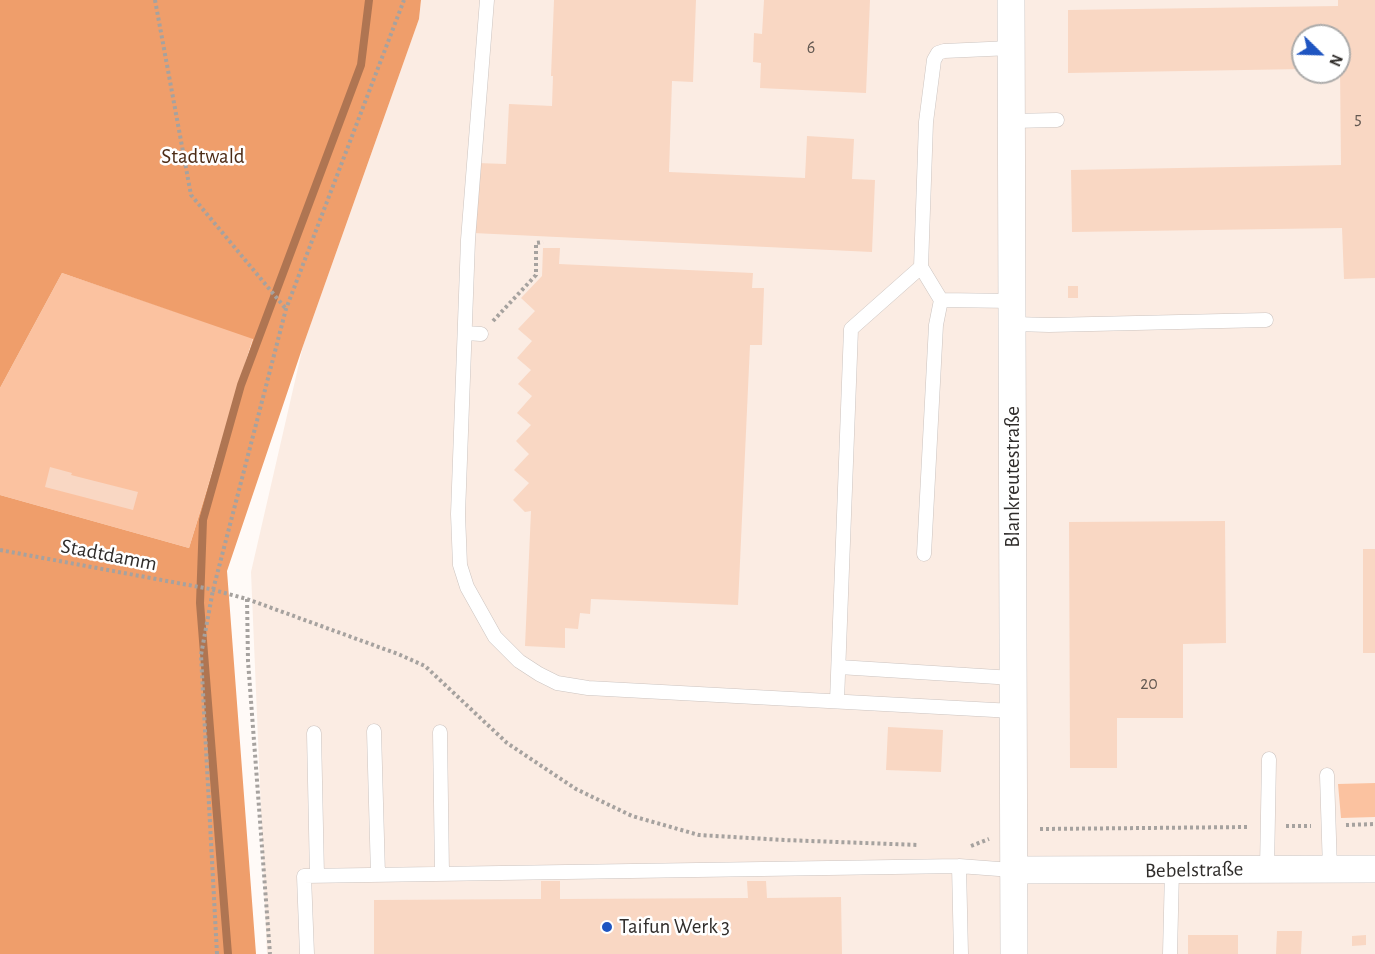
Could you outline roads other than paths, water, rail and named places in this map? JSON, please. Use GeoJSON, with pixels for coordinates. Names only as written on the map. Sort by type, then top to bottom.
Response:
{"type":"FeatureCollection","features":[{"type":"Feature","properties":{"kind":"street","name":"Blankreutestraße"},"geometry":{"type":"LineString","coordinates":[[1011,0],[1014,954]]}},
{"type":"Feature","properties":{"kind":"street","name":"Bebelstraße"},"geometry":{"type":"LineString","coordinates":[[1012,870],[1375,869]]}},
{"type":"Feature","properties":{"kind":"lane"},"geometry":{"type":"LineString","coordinates":[[487,0],[468,240],[458,514],[460,566],[467,588],[495,637],[519,661],[557,683],[588,688],[1013,711]]}},
{"type":"Feature","properties":{"kind":"lane"},"geometry":{"type":"LineString","coordinates":[[924,554],[936,325],[941,300],[921,267],[926,122],[934,60],[938,53],[944,51],[1011,48]]}},
{"type":"Feature","properties":{"kind":"lane"},"geometry":{"type":"LineString","coordinates":[[1011,121],[1057,120]]}},
{"type":"Feature","properties":{"kind":"lane"},"geometry":{"type":"LineString","coordinates":[[837,701],[852,329],[921,267]]}},
{"type":"Feature","properties":{"kind":"lane"},"geometry":{"type":"LineString","coordinates":[[941,300],[970,301],[1069,325],[1266,320]]}},
{"type":"Feature","properties":{"kind":"lane"},"geometry":{"type":"LineString","coordinates":[[466,333],[481,334]]}},
{"type":"Feature","properties":{"kind":"lane"},"geometry":{"type":"LineString","coordinates":[[839,667],[1013,678]]}},
{"type":"Feature","properties":{"kind":"lane"},"geometry":{"type":"LineString","coordinates":[[374,731],[378,875]]}},
{"type":"Feature","properties":{"kind":"lane"},"geometry":{"type":"LineString","coordinates":[[440,732],[442,874]]}},
{"type":"Feature","properties":{"kind":"lane"},"geometry":{"type":"LineString","coordinates":[[314,733],[317,876]]}},
{"type":"Feature","properties":{"kind":"lane"},"geometry":{"type":"LineString","coordinates":[[1267,869],[1269,759]]}},
{"type":"Feature","properties":{"kind":"lane"},"geometry":{"type":"LineString","coordinates":[[1327,776],[1330,870]]}},
{"type":"Feature","properties":{"kind":"lane"},"geometry":{"type":"LineString","coordinates":[[959,866],[961,954]]}},
{"type":"Feature","properties":{"kind":"lane"},"geometry":{"type":"LineString","coordinates":[[307,954],[304,876],[959,866],[1012,870]]}},
{"type":"Feature","properties":{"kind":"lane"},"geometry":{"type":"LineString","coordinates":[[1170,954],[1172,870]]}},
{"type":"Feature","properties":{"kind":"waterway"},"geometry":{"type":"LineString","coordinates":[[228,954],[200,603],[203,520],[241,385],[361,65],[369,0]]}},
{"type":"Feature","properties":{"kind":"place","name":"Taifun Werk 3"},"geometry":{"type":"Point","coordinates":[607,927]}},
{"type":"Feature","properties":{"kind":"park label","name":"Stadtwald"},"geometry":{"type":"Point","coordinates":[203,157]}}]}
